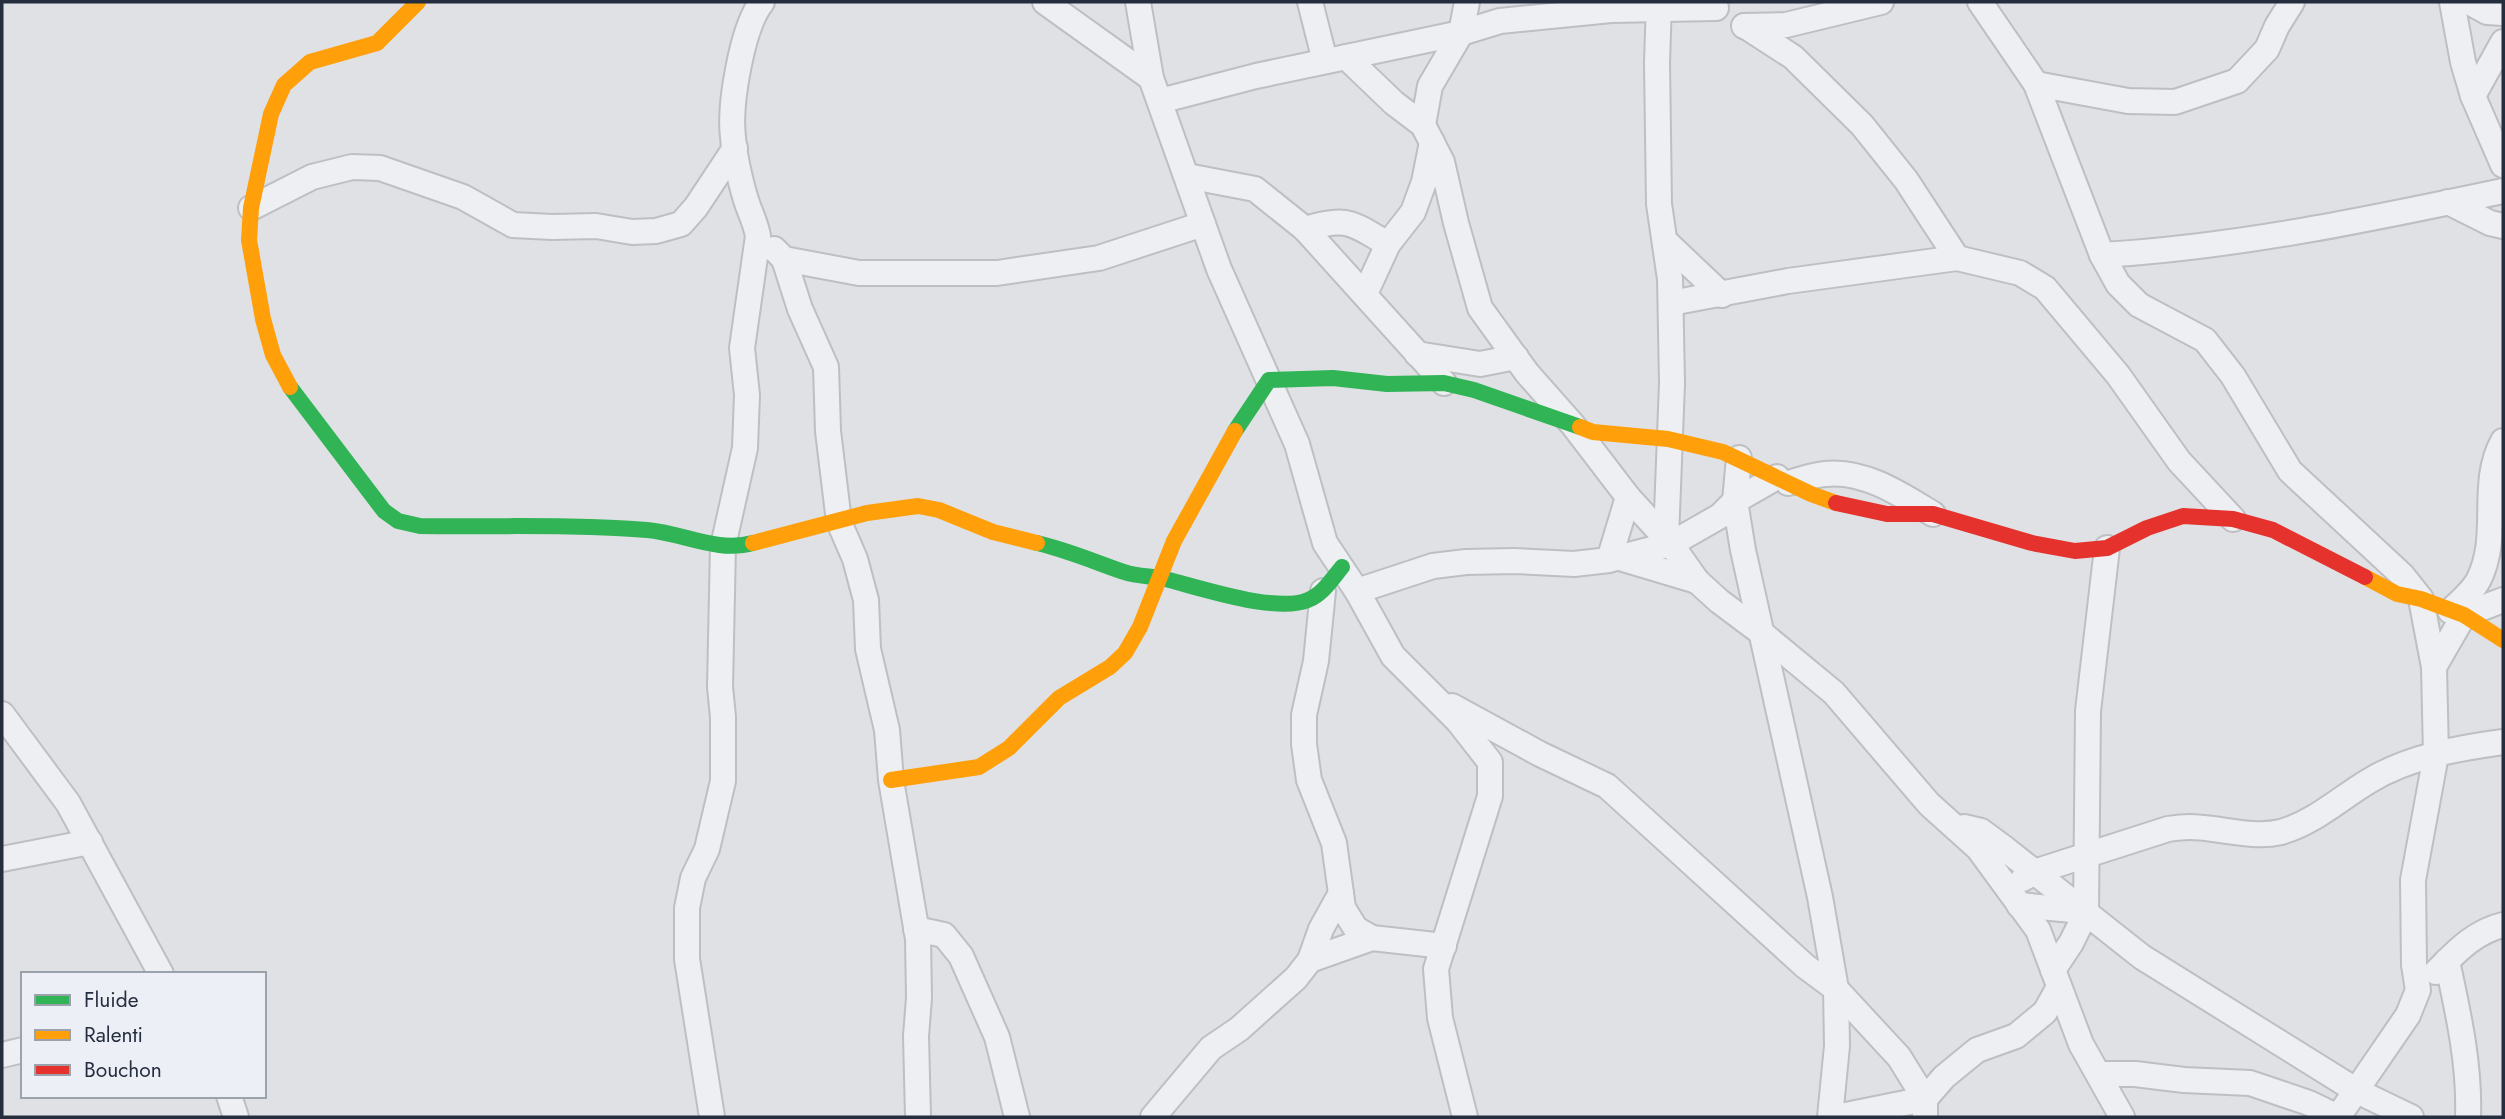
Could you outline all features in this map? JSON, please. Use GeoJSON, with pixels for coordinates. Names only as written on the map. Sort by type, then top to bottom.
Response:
{"type":"FeatureCollection","features":[{"type":"Feature","properties":{"kind":"street"},"geometry":{"type":"LineString","coordinates":[[418,2],[377,43],[310,62],[284,85],[271,114],[251,208],[249,240],[263,319],[273,355],[290,387],[384,511],[398,521],[420,526],[624,528],[650,530],[723,546],[742,546],[867,513],[918,506],[939,510],[993,532],[1056,547],[1127,573],[1241,598],[1284,604],[1307,601],[1323,591],[1342,567]]}},
{"type":"Feature","properties":{"kind":"street"},"geometry":{"type":"LineString","coordinates":[[762,2],[753,13],[742,49],[733,111],[733,137],[752,213],[826,367],[828,431],[839,522],[855,559],[866,600],[868,649],[887,730],[891,780],[916,929],[919,960],[916,1036],[918,1117]]}},
{"type":"Feature","properties":{"kind":"street"},"geometry":{"type":"LineString","coordinates":[[1045,2],[1151,78]]}},
{"type":"Feature","properties":{"kind":"street"},"geometry":{"type":"LineString","coordinates":[[1138,2],[1151,78],[1219,270],[1297,444],[1325,543],[1357,591],[1393,656],[1458,721],[1490,762],[1490,796],[1436,970],[1440,1018],[1465,1117]]}},
{"type":"Feature","properties":{"kind":"street"},"geometry":{"type":"LineString","coordinates":[[1310,2],[1335,59],[1394,103],[1428,134],[1442,162],[1480,307],[1521,365],[1573,425],[1697,581],[1718,601],[1834,693],[1929,804],[1978,848],[2038,930],[2081,1044],[2122,1117]]}},
{"type":"Feature","properties":{"kind":"street"},"geometry":{"type":"LineString","coordinates":[[1365,294],[1388,244],[1413,212],[1424,181],[1430,86],[1461,33],[1466,2]]}},
{"type":"Feature","properties":{"kind":"street"},"geometry":{"type":"LineString","coordinates":[[1745,26],[1786,25],[1881,2]]}},
{"type":"Feature","properties":{"kind":"street"},"geometry":{"type":"LineString","coordinates":[[1979,2],[2036,84],[2102,255],[2118,284],[2139,305],[2205,340],[2233,376],[2290,471],[2402,575],[2421,599],[2434,667],[2436,755],[2413,880],[2414,965],[2418,990]]}},
{"type":"Feature","properties":{"kind":"street"},"geometry":{"type":"LineString","coordinates":[[2036,84],[2128,101],[2175,102],[2236,81],[2267,50],[2277,26],[2292,2]]}},
{"type":"Feature","properties":{"kind":"street"},"geometry":{"type":"LineString","coordinates":[[2452,2],[2463,62],[2473,96],[2503,164]]}},
{"type":"Feature","properties":{"kind":"street"},"geometry":{"type":"LineString","coordinates":[[2469,2],[2487,12],[2503,13]]}},
{"type":"Feature","properties":{"kind":"street"},"geometry":{"type":"LineString","coordinates":[[1160,101],[1256,76],[1461,33],[1500,21],[1614,6],[1712,5],[1728,18],[1793,57],[1862,125],[1906,180],[1957,258]]}},
{"type":"Feature","properties":{"kind":"street"},"geometry":{"type":"LineString","coordinates":[[1659,6],[1659,191],[1671,303],[1668,542]]}},
{"type":"Feature","properties":{"kind":"street"},"geometry":{"type":"LineString","coordinates":[[2473,96],[2503,42]]}},
{"type":"Feature","properties":{"kind":"street"},"geometry":{"type":"LineString","coordinates":[[251,208],[312,177],[352,167],[380,168],[463,197],[513,225],[596,226],[632,232],[656,231],[681,224],[735,148]]}},
{"type":"Feature","properties":{"kind":"street"},"geometry":{"type":"LineString","coordinates":[[1187,177],[1255,189],[1305,229],[1444,383]]}},
{"type":"Feature","properties":{"kind":"street"},"geometry":{"type":"LineString","coordinates":[[715,178],[752,213]]}},
{"type":"Feature","properties":{"kind":"street"},"geometry":{"type":"LineString","coordinates":[[2102,255],[2204,246],[2503,191]]}},
{"type":"Feature","properties":{"kind":"street"},"geometry":{"type":"LineString","coordinates":[[2448,202],[2490,223],[2503,226]]}},
{"type":"Feature","properties":{"kind":"street"},"geometry":{"type":"LineString","coordinates":[[1413,212],[1453,208]]}},
{"type":"Feature","properties":{"kind":"street"},"geometry":{"type":"LineString","coordinates":[[1305,229],[1330,221],[1341,221],[1388,244]]}},
{"type":"Feature","properties":{"kind":"street"},"geometry":{"type":"LineString","coordinates":[[771,255],[859,273],[997,273],[1099,258],[1203,224]]}},
{"type":"Feature","properties":{"kind":"street"},"geometry":{"type":"LineString","coordinates":[[1665,241],[1723,295]]}},
{"type":"Feature","properties":{"kind":"street"},"geometry":{"type":"LineString","coordinates":[[712,1117],[687,959],[687,908],[693,878],[706,849],[723,781],[720,687],[723,546],[745,448],[747,395],[742,348],[771,255]]}},
{"type":"Feature","properties":{"kind":"street"},"geometry":{"type":"LineString","coordinates":[[1671,303],[1788,281],[1957,258],[2020,273],[2045,288],[2118,375],[2179,461],[2233,519]]}},
{"type":"Feature","properties":{"kind":"street"},"geometry":{"type":"LineString","coordinates":[[1417,354],[1480,364],[1521,365]]}},
{"type":"Feature","properties":{"kind":"street"},"geometry":{"type":"LineString","coordinates":[[1508,402],[1521,365]]}},
{"type":"Feature","properties":{"kind":"street"},"geometry":{"type":"LineString","coordinates":[[1269,380],[1333,378],[1387,384],[1444,383],[1593,432],[1668,439],[1739,458],[1843,506],[1887,514],[1933,514]]}},
{"type":"Feature","properties":{"kind":"street"},"geometry":{"type":"LineString","coordinates":[[891,780],[979,767],[992,762],[1053,703],[1124,656],[1136,636],[1173,543],[1207,478],[1236,428],[1269,380]]}},
{"type":"Feature","properties":{"kind":"street"},"geometry":{"type":"LineString","coordinates":[[2434,667],[2457,613],[2478,582],[2489,554],[2491,483],[2495,455],[2503,441]]}},
{"type":"Feature","properties":{"kind":"street"},"geometry":{"type":"LineString","coordinates":[[1739,458],[1735,501],[1759,631],[1820,897],[1836,989],[1837,1046],[1830,1117]]}},
{"type":"Feature","properties":{"kind":"street"},"geometry":{"type":"LineString","coordinates":[[1357,591],[1433,566],[1514,561],[1574,564],[1614,559],[1668,542],[1720,516],[1735,501],[1782,480],[1826,473],[1856,475],[1904,496],[1933,514],[2032,543],[2075,551],[2107,548],[2147,527],[2183,516],[2233,519],[2273,530],[2397,594],[2421,599],[2457,613],[2503,640]]}},
{"type":"Feature","properties":{"kind":"street"},"geometry":{"type":"LineString","coordinates":[[834,483],[867,513]]}},
{"type":"Feature","properties":{"kind":"street"},"geometry":{"type":"LineString","coordinates":[[1614,559],[1629,497]]}},
{"type":"Feature","properties":{"kind":"street"},"geometry":{"type":"LineString","coordinates":[[855,559],[867,513]]}},
{"type":"Feature","properties":{"kind":"street"},"geometry":{"type":"LineString","coordinates":[[1836,1117],[1925,1108],[1952,1070],[1977,1050],[2016,1036],[2045,1012],[2084,912],[2088,711],[2107,548]]}},
{"type":"Feature","properties":{"kind":"street"},"geometry":{"type":"LineString","coordinates":[[1614,559],[1697,581]]}},
{"type":"Feature","properties":{"kind":"street"},"geometry":{"type":"LineString","coordinates":[[1323,591],[1315,661],[1304,715],[1304,744],[1309,780],[1334,843],[1343,908],[1356,929],[1372,938],[1444,946]]}},
{"type":"Feature","properties":{"kind":"street"},"geometry":{"type":"LineString","coordinates":[[2457,613],[2503,600]]}},
{"type":"Feature","properties":{"kind":"street"},"geometry":{"type":"LineString","coordinates":[[1433,696],[1540,754],[1607,786],[1756,923],[1836,989],[1899,1057],[1925,1108]]}},
{"type":"Feature","properties":{"kind":"street"},"geometry":{"type":"LineString","coordinates":[[2,714],[68,803],[90,842],[151,968]]}},
{"type":"Feature","properties":{"kind":"street"},"geometry":{"type":"LineString","coordinates":[[2013,896],[2034,872],[2168,829],[2190,827],[2269,834],[2281,831],[2312,820],[2370,780],[2436,755],[2503,742]]}},
{"type":"Feature","properties":{"kind":"street"},"geometry":{"type":"LineString","coordinates":[[1950,822],[1981,831],[2142,957],[2357,1090],[2411,1117]]}},
{"type":"Feature","properties":{"kind":"street"},"geometry":{"type":"LineString","coordinates":[[2,859],[90,842]]}},
{"type":"Feature","properties":{"kind":"street"},"geometry":{"type":"LineString","coordinates":[[1153,1117],[1211,1048],[1239,1029],[1296,978],[1310,960],[1321,929],[1341,893]]}},
{"type":"Feature","properties":{"kind":"street"},"geometry":{"type":"LineString","coordinates":[[2013,896],[2084,912]]}},
{"type":"Feature","properties":{"kind":"street"},"geometry":{"type":"LineString","coordinates":[[2100,1074],[2250,1083],[2309,1103],[2338,1117],[2408,1015],[2418,990],[2471,938],[2490,928],[2503,925]]}},
{"type":"Feature","properties":{"kind":"street"},"geometry":{"type":"LineString","coordinates":[[916,929],[944,935],[961,956],[997,1037],[1017,1117]]}},
{"type":"Feature","properties":{"kind":"street"},"geometry":{"type":"LineString","coordinates":[[1310,960],[1372,938]]}},
{"type":"Feature","properties":{"kind":"street"},"geometry":{"type":"LineString","coordinates":[[2447,961],[2463,1042],[2468,1117]]}},
{"type":"Feature","properties":{"kind":"street"},"geometry":{"type":"LineString","coordinates":[[2,1055],[21,1050]]}},
{"type":"Feature","properties":{"kind":"street"},"geometry":{"type":"LineString","coordinates":[[230,1098],[236,1117]]}},
{"type":"Feature","properties":{"kind":"traffic: fast"},"geometry":{"type":"LineString","coordinates":[[1235,431],[1269,380],[1333,378],[1387,384],[1444,383],[1474,390],[1580,427]]}},
{"type":"Feature","properties":{"kind":"traffic: fast"},"geometry":{"type":"LineString","coordinates":[[290,387],[384,511],[398,521],[420,526],[619,528],[660,532],[726,546],[753,543]]}},
{"type":"Feature","properties":{"kind":"traffic: fast"},"geometry":{"type":"LineString","coordinates":[[1037,543],[1129,573],[1276,604],[1308,600],[1327,586],[1342,567]]}},
{"type":"Feature","properties":{"kind":"traffic: slow"},"geometry":{"type":"LineString","coordinates":[[290,387],[273,355],[263,319],[249,240],[251,208],[271,114],[284,85],[310,62],[377,43],[418,2]]}},
{"type":"Feature","properties":{"kind":"traffic: slow"},"geometry":{"type":"LineString","coordinates":[[1580,427],[1593,432],[1668,439],[1723,452],[1836,503]]}},
{"type":"Feature","properties":{"kind":"traffic: slow"},"geometry":{"type":"LineString","coordinates":[[891,780],[979,767],[1009,748],[1059,698],[1110,667],[1125,653],[1140,627],[1174,541],[1235,431]]}},
{"type":"Feature","properties":{"kind":"traffic: slow"},"geometry":{"type":"LineString","coordinates":[[753,543],[867,513],[918,506],[939,510],[993,532],[1037,543]]}},
{"type":"Feature","properties":{"kind":"traffic: slow"},"geometry":{"type":"LineString","coordinates":[[2365,577],[2397,594],[2421,599],[2464,615],[2503,640]]}},
{"type":"Feature","properties":{"kind":"traffic: jam"},"geometry":{"type":"LineString","coordinates":[[1836,503],[1887,514],[1933,514],[2032,543],[2075,551],[2107,548],[2147,528],[2183,516],[2233,519],[2273,530],[2365,577]]}}]}
